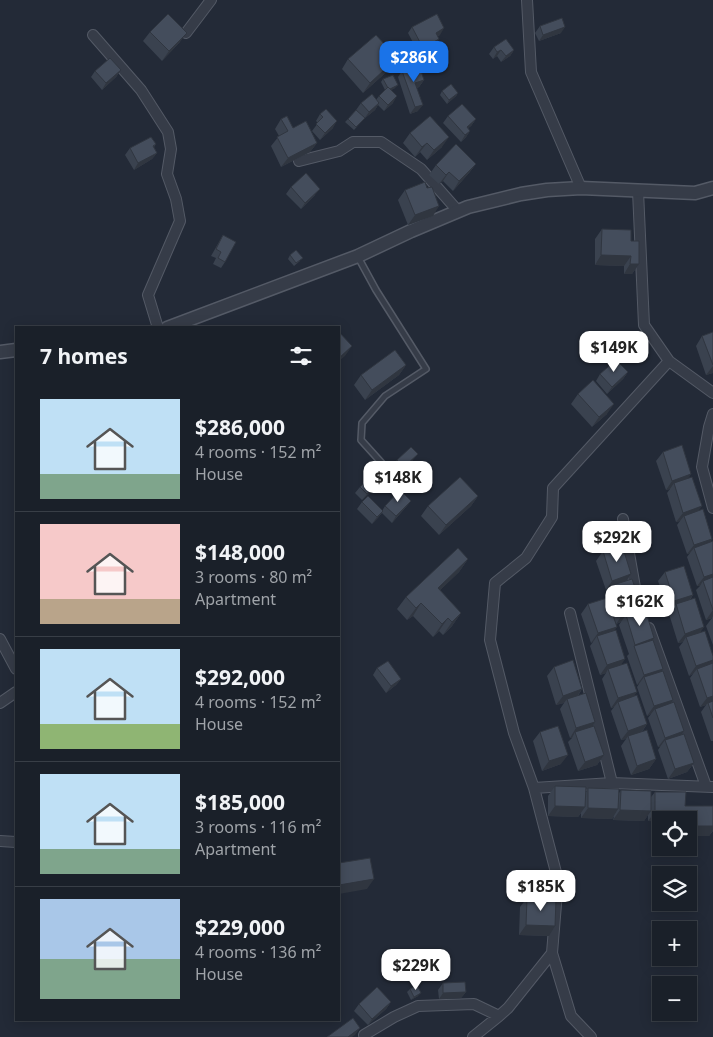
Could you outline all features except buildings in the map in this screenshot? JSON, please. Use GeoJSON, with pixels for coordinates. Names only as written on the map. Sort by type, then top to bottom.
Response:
{"type":"FeatureCollection","features":[{"type":"Feature","properties":{"kind":"street"},"geometry":{"type":"LineString","coordinates":[[186,33],[211,0]]}},
{"type":"Feature","properties":{"kind":"street"},"geometry":{"type":"LineString","coordinates":[[527,0],[532,72],[581,188]]}},
{"type":"Feature","properties":{"kind":"street"},"geometry":{"type":"LineString","coordinates":[[93,35],[141,90],[168,132],[171,149],[167,174],[180,220],[148,295],[157,326]]}},
{"type":"Feature","properties":{"kind":"street"},"geometry":{"type":"LineString","coordinates":[[299,161],[340,151],[353,142],[381,142],[421,169],[458,211]]}},
{"type":"Feature","properties":{"kind":"street"},"geometry":{"type":"LineString","coordinates":[[172,326],[358,256],[468,207],[521,194],[547,190],[581,188],[694,193],[713,188]]}},
{"type":"Feature","properties":{"kind":"street"},"geometry":{"type":"LineString","coordinates":[[638,191],[644,325],[669,361],[713,393]]}},
{"type":"Feature","properties":{"kind":"street"},"geometry":{"type":"LineString","coordinates":[[0,352],[15,350]]}},
{"type":"Feature","properties":{"kind":"street"},"geometry":{"type":"LineString","coordinates":[[591,1037],[571,1016],[552,953],[558,880],[534,788],[514,733],[490,640],[495,583],[526,558],[552,517],[553,488],[669,361]]}},
{"type":"Feature","properties":{"kind":"street"},"geometry":{"type":"LineString","coordinates":[[713,414],[702,467],[713,508]]}},
{"type":"Feature","properties":{"kind":"street"},"geometry":{"type":"LineString","coordinates":[[534,788],[612,783],[710,787],[636,593],[623,519]]}},
{"type":"Feature","properties":{"kind":"street"},"geometry":{"type":"LineString","coordinates":[[570,613],[612,783]]}},
{"type":"Feature","properties":{"kind":"street"},"geometry":{"type":"LineString","coordinates":[[0,639],[15,668]]}},
{"type":"Feature","properties":{"kind":"street"},"geometry":{"type":"LineString","coordinates":[[0,703],[15,693]]}},
{"type":"Feature","properties":{"kind":"street"},"geometry":{"type":"LineString","coordinates":[[0,841],[15,842]]}},
{"type":"Feature","properties":{"kind":"street"},"geometry":{"type":"LineString","coordinates":[[473,1037],[508,1008],[552,953]]}},
{"type":"Feature","properties":{"kind":"street"},"geometry":{"type":"LineString","coordinates":[[364,1035],[394,1017],[418,1006],[474,1004],[499,1016]]}},
{"type":"Feature","properties":{"kind":"lane"},"geometry":{"type":"LineString","coordinates":[[358,256],[376,290],[426,369],[385,396],[362,423],[360,440],[398,481]]}}]}
